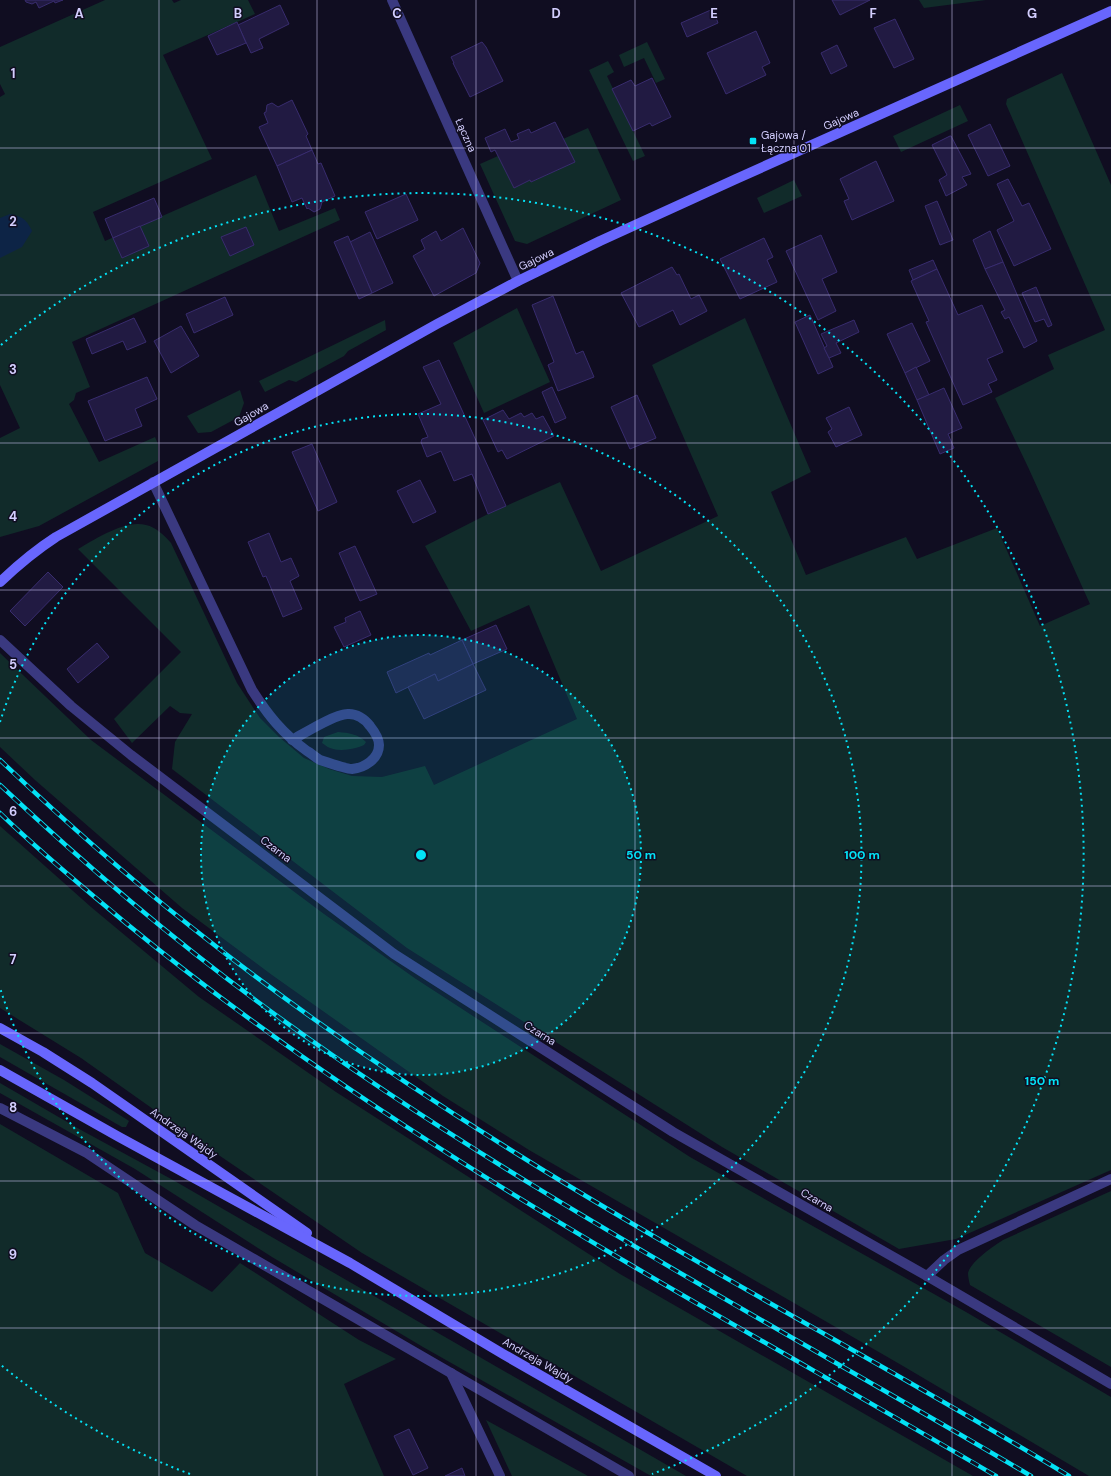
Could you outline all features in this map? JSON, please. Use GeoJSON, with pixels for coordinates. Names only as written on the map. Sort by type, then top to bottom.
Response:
{"type":"FeatureCollection","features":[{"type":"Feature","properties":{"kind":"street","name":"Łączna"},"geometry":{"type":"LineString","coordinates":[[392,0],[518,281]]}},
{"type":"Feature","properties":{"kind":"street","name":"Gajowa"},"geometry":{"type":"LineString","coordinates":[[0,582],[39,548],[56,537],[437,324],[518,281],[736,179],[1111,12]]}},
{"type":"Feature","properties":{"kind":"street"},"geometry":{"type":"LineString","coordinates":[[153,482],[252,690],[269,716],[292,740],[320,760],[351,769],[365,766],[370,762],[377,755],[380,744],[375,732],[368,723],[357,715],[347,714],[335,717],[292,740]]}},
{"type":"Feature","properties":{"kind":"street","name":"Czarna"},"geometry":{"type":"LineString","coordinates":[[0,640],[71,706],[131,755],[394,954],[673,1132],[927,1276],[1111,1384]]}},
{"type":"Feature","properties":{"kind":"street","name":"Andrzeja Wajdy"},"geometry":{"type":"LineString","coordinates":[[0,1028],[43,1052],[92,1083],[350,1263]]}},
{"type":"Feature","properties":{"kind":"street","name":"Andrzeja Wajdy"},"geometry":{"type":"LineString","coordinates":[[0,1070],[119,1137],[350,1263],[503,1354],[716,1476]]}},
{"type":"Feature","properties":{"kind":"street"},"geometry":{"type":"LineString","coordinates":[[0,1108],[87,1153],[195,1225],[629,1476]]}},
{"type":"Feature","properties":{"kind":"street"},"geometry":{"type":"LineString","coordinates":[[927,1276],[944,1260],[958,1250],[1111,1179]]}},
{"type":"Feature","properties":{"kind":"street"},"geometry":{"type":"LineString","coordinates":[[451,1373],[500,1476]]}},
{"type":"Feature","properties":{"kind":"green space"},"geometry":{"type":"Polygon","coordinates":[[[105,0],[172,0],[174,3],[181,0],[248,0],[255,14],[163,55],[212,159],[93,212],[105,241],[256,175],[279,231],[335,208],[340,220],[72,342],[90,387],[76,393],[74,400],[69,404],[99,462],[155,437],[158,444],[158,461],[39,526],[0,537],[0,438],[20,428],[0,385],[0,97],[5,94],[0,84],[0,47],[105,0]]]}},
{"type":"Feature","properties":{"kind":"green space"},"geometry":{"type":"Polygon","coordinates":[[[919,0],[986,0],[924,8],[919,0]]]}},
{"type":"Feature","properties":{"kind":"green space"},"geometry":{"type":"Polygon","coordinates":[[[647,42],[665,79],[656,83],[644,58],[624,67],[619,55],[647,42]]]}},
{"type":"Feature","properties":{"kind":"green space"},"geometry":{"type":"Polygon","coordinates":[[[608,61],[614,72],[607,76],[645,156],[633,161],[589,70],[608,61]]]}},
{"type":"Feature","properties":{"kind":"green space"},"geometry":{"type":"Polygon","coordinates":[[[1062,73],[1111,185],[1111,1170],[956,1239],[899,1249],[722,1147],[407,948],[172,769],[175,742],[192,714],[180,713],[170,706],[132,743],[114,719],[181,652],[78,549],[120,527],[138,524],[150,526],[157,530],[171,543],[237,683],[260,718],[279,737],[304,758],[329,769],[352,776],[382,777],[425,766],[434,785],[577,719],[529,605],[471,631],[425,546],[488,514],[560,482],[601,571],[718,516],[652,365],[745,318],[811,472],[771,492],[806,575],[906,537],[917,559],[997,528],[1040,626],[1090,604],[995,398],[1054,369],[1048,355],[1105,330],[1006,104],[1007,99],[1062,73]]]}},
{"type":"Feature","properties":{"kind":"green space"},"geometry":{"type":"Polygon","coordinates":[[[960,105],[968,121],[901,152],[893,136],[960,105]]]}},
{"type":"Feature","properties":{"kind":"green space"},"geometry":{"type":"Polygon","coordinates":[[[588,128],[621,200],[527,244],[515,241],[480,164],[498,156],[514,188],[530,180],[531,182],[574,162],[563,139],[588,128]]]}},
{"type":"Feature","properties":{"kind":"green space"},"geometry":{"type":"Polygon","coordinates":[[[794,180],[802,196],[764,213],[757,198],[794,180]]]}},
{"type":"Feature","properties":{"kind":"green space"},"geometry":{"type":"Polygon","coordinates":[[[517,308],[550,382],[484,413],[453,343],[517,308]]]}},
{"type":"Feature","properties":{"kind":"green space"},"geometry":{"type":"Polygon","coordinates":[[[385,320],[386,330],[348,351],[344,356],[296,382],[289,380],[265,392],[259,381],[385,320]]]}},
{"type":"Feature","properties":{"kind":"green space"},"geometry":{"type":"Polygon","coordinates":[[[240,390],[244,403],[239,417],[211,432],[198,433],[187,416],[240,390]]]}},
{"type":"Feature","properties":{"kind":"green space"},"geometry":{"type":"Polygon","coordinates":[[[0,653],[91,740],[324,914],[416,979],[690,1157],[966,1312],[1111,1397],[1111,1476],[1089,1476],[903,1366],[529,1150],[443,1096],[272,975],[182,908],[35,780],[0,747],[0,653]]]}},
{"type":"Feature","properties":{"kind":"green space"},"geometry":{"type":"Polygon","coordinates":[[[338,732],[350,733],[366,742],[364,745],[343,750],[330,748],[322,743],[324,737],[338,732]]]}},
{"type":"Feature","properties":{"kind":"green space"},"geometry":{"type":"Polygon","coordinates":[[[0,826],[91,907],[199,997],[336,1092],[620,1274],[973,1476],[747,1476],[362,1253],[201,1143],[81,1058],[0,1008],[0,826]]]}},
{"type":"Feature","properties":{"kind":"green space"},"geometry":{"type":"Polygon","coordinates":[[[0,1044],[64,1080],[126,1119],[129,1121],[126,1127],[122,1127],[0,1057],[0,1044]]]}},
{"type":"Feature","properties":{"kind":"green space"},"geometry":{"type":"Polygon","coordinates":[[[0,1083],[81,1130],[173,1180],[686,1476],[651,1476],[423,1347],[272,1257],[135,1169],[0,1093],[0,1083]]]}},
{"type":"Feature","properties":{"kind":"green space"},"geometry":{"type":"Polygon","coordinates":[[[0,1124],[118,1193],[145,1253],[212,1292],[240,1263],[359,1340],[396,1359],[344,1384],[384,1476],[0,1476],[0,1124]]]}},
{"type":"Feature","properties":{"kind":"green space"},"geometry":{"type":"Polygon","coordinates":[[[1111,1191],[1111,1367],[970,1285],[968,1273],[970,1268],[978,1259],[1003,1240],[1111,1191]]]}},
{"type":"Feature","properties":{"kind":"green space"},"geometry":{"type":"Polygon","coordinates":[[[486,1420],[588,1476],[512,1476],[486,1420]]]}},
{"type":"Feature","properties":{"kind":"water"},"geometry":{"type":"Polygon","coordinates":[[[10,214],[24,219],[32,231],[22,247],[0,258],[0,218],[10,214]]]}},
{"type":"Feature","properties":{"kind":"building"},"geometry":{"type":"Polygon","coordinates":[[[25,0],[63,0],[55,3],[54,1],[39,8],[36,2],[32,4],[26,2],[25,0]]]}},
{"type":"Feature","properties":{"kind":"building"},"geometry":{"type":"Polygon","coordinates":[[[832,0],[870,0],[840,15],[832,0]]]}},
{"type":"Feature","properties":{"kind":"building"},"geometry":{"type":"Polygon","coordinates":[[[280,5],[289,24],[259,39],[263,48],[251,53],[238,25],[280,5]]]}},
{"type":"Feature","properties":{"kind":"building"},"geometry":{"type":"Polygon","coordinates":[[[713,9],[718,23],[687,37],[681,23],[713,9]]]}},
{"type":"Feature","properties":{"kind":"building"},"geometry":{"type":"Polygon","coordinates":[[[895,19],[914,59],[894,68],[874,28],[895,19]]]}},
{"type":"Feature","properties":{"kind":"building"},"geometry":{"type":"Polygon","coordinates":[[[237,22],[246,43],[217,55],[208,36],[237,22]]]}},
{"type":"Feature","properties":{"kind":"building"},"geometry":{"type":"Polygon","coordinates":[[[756,31],[770,63],[762,67],[766,75],[726,94],[707,53],[756,31]]]}},
{"type":"Feature","properties":{"kind":"building"},"geometry":{"type":"Polygon","coordinates":[[[482,42],[503,81],[470,97],[451,57],[482,42]]]}},
{"type":"Feature","properties":{"kind":"building"},"geometry":{"type":"Polygon","coordinates":[[[837,45],[847,66],[831,74],[821,53],[837,45]]]}},
{"type":"Feature","properties":{"kind":"building"},"geometry":{"type":"Polygon","coordinates":[[[652,78],[671,117],[652,126],[650,123],[633,131],[612,89],[631,80],[635,86],[652,78]]]}},
{"type":"Feature","properties":{"kind":"building"},"geometry":{"type":"Polygon","coordinates":[[[292,100],[308,134],[306,136],[312,150],[277,166],[259,127],[268,123],[264,113],[266,112],[267,105],[272,103],[278,107],[292,100]]]}},
{"type":"Feature","properties":{"kind":"building"},"geometry":{"type":"Polygon","coordinates":[[[555,122],[575,162],[514,188],[495,150],[491,152],[485,138],[505,129],[511,142],[519,139],[517,134],[529,129],[531,133],[555,122]]]}},
{"type":"Feature","properties":{"kind":"building"},"geometry":{"type":"Polygon","coordinates":[[[990,124],[1010,166],[988,176],[968,135],[990,124]]]}},
{"type":"Feature","properties":{"kind":"building"},"geometry":{"type":"Polygon","coordinates":[[[950,136],[971,174],[962,177],[967,185],[946,196],[939,180],[947,175],[932,145],[950,136]]]}},
{"type":"Feature","properties":{"kind":"building"},"geometry":{"type":"Polygon","coordinates":[[[312,150],[318,164],[321,163],[335,196],[322,202],[320,209],[314,212],[308,208],[307,209],[302,198],[292,202],[277,166],[312,150]]]}},
{"type":"Feature","properties":{"kind":"building"},"geometry":{"type":"Polygon","coordinates":[[[876,161],[894,201],[852,220],[844,201],[849,199],[840,179],[876,161]]]}},
{"type":"Feature","properties":{"kind":"building"},"geometry":{"type":"Polygon","coordinates":[[[1008,179],[1022,206],[1029,203],[1051,249],[1014,266],[997,230],[1014,221],[997,184],[1008,179]]]}},
{"type":"Feature","properties":{"kind":"building"},"geometry":{"type":"Polygon","coordinates":[[[406,194],[418,220],[377,239],[365,212],[406,194]]]}},
{"type":"Feature","properties":{"kind":"building"},"geometry":{"type":"Polygon","coordinates":[[[154,198],[162,217],[113,238],[105,219],[154,198]]]}},
{"type":"Feature","properties":{"kind":"building"},"geometry":{"type":"Polygon","coordinates":[[[937,201],[953,240],[940,245],[925,206],[937,201]]]}},
{"type":"Feature","properties":{"kind":"building"},"geometry":{"type":"Polygon","coordinates":[[[140,226],[149,246],[122,258],[113,238],[140,226]]]}},
{"type":"Feature","properties":{"kind":"building"},"geometry":{"type":"Polygon","coordinates":[[[246,227],[254,245],[230,256],[221,237],[246,227]]]}},
{"type":"Feature","properties":{"kind":"building"},"geometry":{"type":"Polygon","coordinates":[[[463,228],[480,263],[476,273],[434,296],[413,256],[425,249],[421,240],[436,231],[441,241],[463,228]]]}},
{"type":"Feature","properties":{"kind":"building"},"geometry":{"type":"Polygon","coordinates":[[[990,231],[1003,262],[985,269],[973,240],[990,231]]]}},
{"type":"Feature","properties":{"kind":"building"},"geometry":{"type":"Polygon","coordinates":[[[370,232],[393,283],[372,293],[350,242],[370,232]]]}},
{"type":"Feature","properties":{"kind":"building"},"geometry":{"type":"Polygon","coordinates":[[[821,235],[837,272],[822,279],[836,311],[818,320],[786,251],[821,235]]]}},
{"type":"Feature","properties":{"kind":"building"},"geometry":{"type":"Polygon","coordinates":[[[348,236],[372,293],[359,299],[334,242],[348,236]]]}},
{"type":"Feature","properties":{"kind":"building"},"geometry":{"type":"Polygon","coordinates":[[[764,238],[773,257],[767,260],[777,282],[740,299],[720,259],[764,238]]]}},
{"type":"Feature","properties":{"kind":"building"},"geometry":{"type":"Polygon","coordinates":[[[933,260],[937,269],[913,280],[909,270],[933,260]]]}},
{"type":"Feature","properties":{"kind":"building"},"geometry":{"type":"Polygon","coordinates":[[[1003,262],[1037,341],[1024,348],[1009,317],[1005,319],[1001,312],[1005,310],[985,269],[1003,262]]]}},
{"type":"Feature","properties":{"kind":"building"},"geometry":{"type":"Polygon","coordinates":[[[672,267],[677,275],[679,274],[691,299],[699,295],[707,311],[680,325],[673,310],[639,327],[621,293],[672,267]]]}},
{"type":"Feature","properties":{"kind":"building"},"geometry":{"type":"Polygon","coordinates":[[[937,269],[958,315],[982,305],[1003,352],[987,359],[997,380],[988,384],[992,392],[963,405],[926,322],[929,321],[911,281],[937,269]]]}},
{"type":"Feature","properties":{"kind":"building"},"geometry":{"type":"Polygon","coordinates":[[[1036,287],[1052,325],[1048,327],[1044,319],[1035,322],[1022,293],[1036,287]]]}},
{"type":"Feature","properties":{"kind":"building"},"geometry":{"type":"Polygon","coordinates":[[[553,296],[576,354],[583,351],[594,377],[558,391],[548,365],[554,362],[532,305],[553,296]]]}},
{"type":"Feature","properties":{"kind":"building"},"geometry":{"type":"Polygon","coordinates":[[[225,297],[233,315],[194,333],[186,314],[225,297]]]}},
{"type":"Feature","properties":{"kind":"building"},"geometry":{"type":"Polygon","coordinates":[[[810,315],[833,367],[818,374],[795,322],[810,315]]]}},
{"type":"Feature","properties":{"kind":"building"},"geometry":{"type":"Polygon","coordinates":[[[134,318],[146,342],[127,350],[123,341],[92,354],[86,339],[134,318]]]}},
{"type":"Feature","properties":{"kind":"building"},"geometry":{"type":"Polygon","coordinates":[[[854,320],[859,332],[836,343],[841,353],[829,358],[824,348],[827,346],[821,334],[854,320]]]}},
{"type":"Feature","properties":{"kind":"building"},"geometry":{"type":"Polygon","coordinates":[[[912,323],[930,361],[905,373],[887,334],[912,323]]]}},
{"type":"Feature","properties":{"kind":"building"},"geometry":{"type":"Polygon","coordinates":[[[181,326],[199,356],[171,373],[154,341],[181,326]]]}},
{"type":"Feature","properties":{"kind":"building"},"geometry":{"type":"Polygon","coordinates":[[[439,360],[506,506],[488,514],[472,474],[454,481],[441,451],[427,457],[421,442],[422,439],[428,437],[418,414],[441,404],[423,367],[439,360]]]}},
{"type":"Feature","properties":{"kind":"building"},"geometry":{"type":"Polygon","coordinates":[[[916,367],[929,395],[917,400],[905,373],[916,367]]]}},
{"type":"Feature","properties":{"kind":"building"},"geometry":{"type":"Polygon","coordinates":[[[147,377],[157,399],[135,409],[142,426],[105,441],[88,401],[147,377]]]}},
{"type":"Feature","properties":{"kind":"building"},"geometry":{"type":"Polygon","coordinates":[[[552,387],[566,418],[555,423],[542,392],[552,387]]]}},
{"type":"Feature","properties":{"kind":"building"},"geometry":{"type":"Polygon","coordinates":[[[944,388],[962,428],[948,434],[954,448],[940,454],[917,400],[944,388]]]}},
{"type":"Feature","properties":{"kind":"building"},"geometry":{"type":"Polygon","coordinates":[[[637,395],[656,438],[630,449],[611,407],[637,395]]]}},
{"type":"Feature","properties":{"kind":"building"},"geometry":{"type":"Polygon","coordinates":[[[849,407],[862,435],[836,447],[828,432],[832,429],[826,418],[849,407]]]}},
{"type":"Feature","properties":{"kind":"building"},"geometry":{"type":"Polygon","coordinates":[[[503,410],[509,419],[521,413],[524,417],[532,413],[536,419],[543,416],[554,436],[507,459],[502,450],[498,452],[483,420],[503,410]]]}},
{"type":"Feature","properties":{"kind":"building"},"geometry":{"type":"Polygon","coordinates":[[[312,444],[337,502],[318,511],[292,452],[312,444]]]}},
{"type":"Feature","properties":{"kind":"building"},"geometry":{"type":"Polygon","coordinates":[[[420,480],[436,512],[413,523],[397,491],[420,480]]]}},
{"type":"Feature","properties":{"kind":"building"},"geometry":{"type":"Polygon","coordinates":[[[269,533],[281,562],[291,558],[299,576],[290,581],[302,609],[283,617],[266,576],[263,577],[248,542],[269,533]]]}},
{"type":"Feature","properties":{"kind":"building"},"geometry":{"type":"Polygon","coordinates":[[[355,546],[377,594],[360,601],[339,553],[355,546]]]}},
{"type":"Feature","properties":{"kind":"building"},"geometry":{"type":"Polygon","coordinates":[[[48,572],[63,587],[25,626],[10,611],[48,572]]]}},
{"type":"Feature","properties":{"kind":"building"},"geometry":{"type":"Polygon","coordinates":[[[360,611],[371,635],[344,647],[334,627],[346,622],[345,618],[360,611]]]}},
{"type":"Feature","properties":{"kind":"building"},"geometry":{"type":"Polygon","coordinates":[[[496,625],[507,649],[473,664],[462,640],[496,625]]]}},
{"type":"Feature","properties":{"kind":"building"},"geometry":{"type":"Polygon","coordinates":[[[462,640],[473,664],[438,681],[435,674],[396,693],[387,672],[429,653],[430,655],[462,640]]]}},
{"type":"Feature","properties":{"kind":"building"},"geometry":{"type":"Polygon","coordinates":[[[97,643],[109,657],[78,683],[67,669],[97,643]]]}},
{"type":"Feature","properties":{"kind":"building"},"geometry":{"type":"Polygon","coordinates":[[[473,664],[486,690],[424,719],[408,687],[435,674],[438,681],[473,664]]]}},
{"type":"Feature","properties":{"kind":"building"},"geometry":{"type":"Polygon","coordinates":[[[409,1429],[428,1468],[413,1475],[394,1436],[409,1429]]]}},
{"type":"Feature","properties":{"kind":"building"},"geometry":{"type":"Polygon","coordinates":[[[462,1468],[465,1476],[445,1476],[462,1468]]]}},
{"type":"Feature","properties":{"kind":"railway"},"geometry":{"type":"LineString","coordinates":[[0,760],[93,845],[190,926],[268,986],[390,1072],[472,1126],[583,1194],[1069,1476]]}},
{"type":"Feature","properties":{"kind":"railway"},"geometry":{"type":"LineString","coordinates":[[0,785],[94,870],[191,951],[258,1002],[351,1068],[445,1130],[638,1249],[1031,1476]]}},
{"type":"Feature","properties":{"kind":"railway"},"geometry":{"type":"LineString","coordinates":[[0,813],[46,856],[127,924],[229,1003],[333,1078],[441,1149],[550,1217],[661,1283],[996,1476]]}},
{"type":"Feature","properties":{"kind":"place","name":"Gajowa / Łączna 01"},"geometry":{"type":"Point","coordinates":[753,141]}}]}
